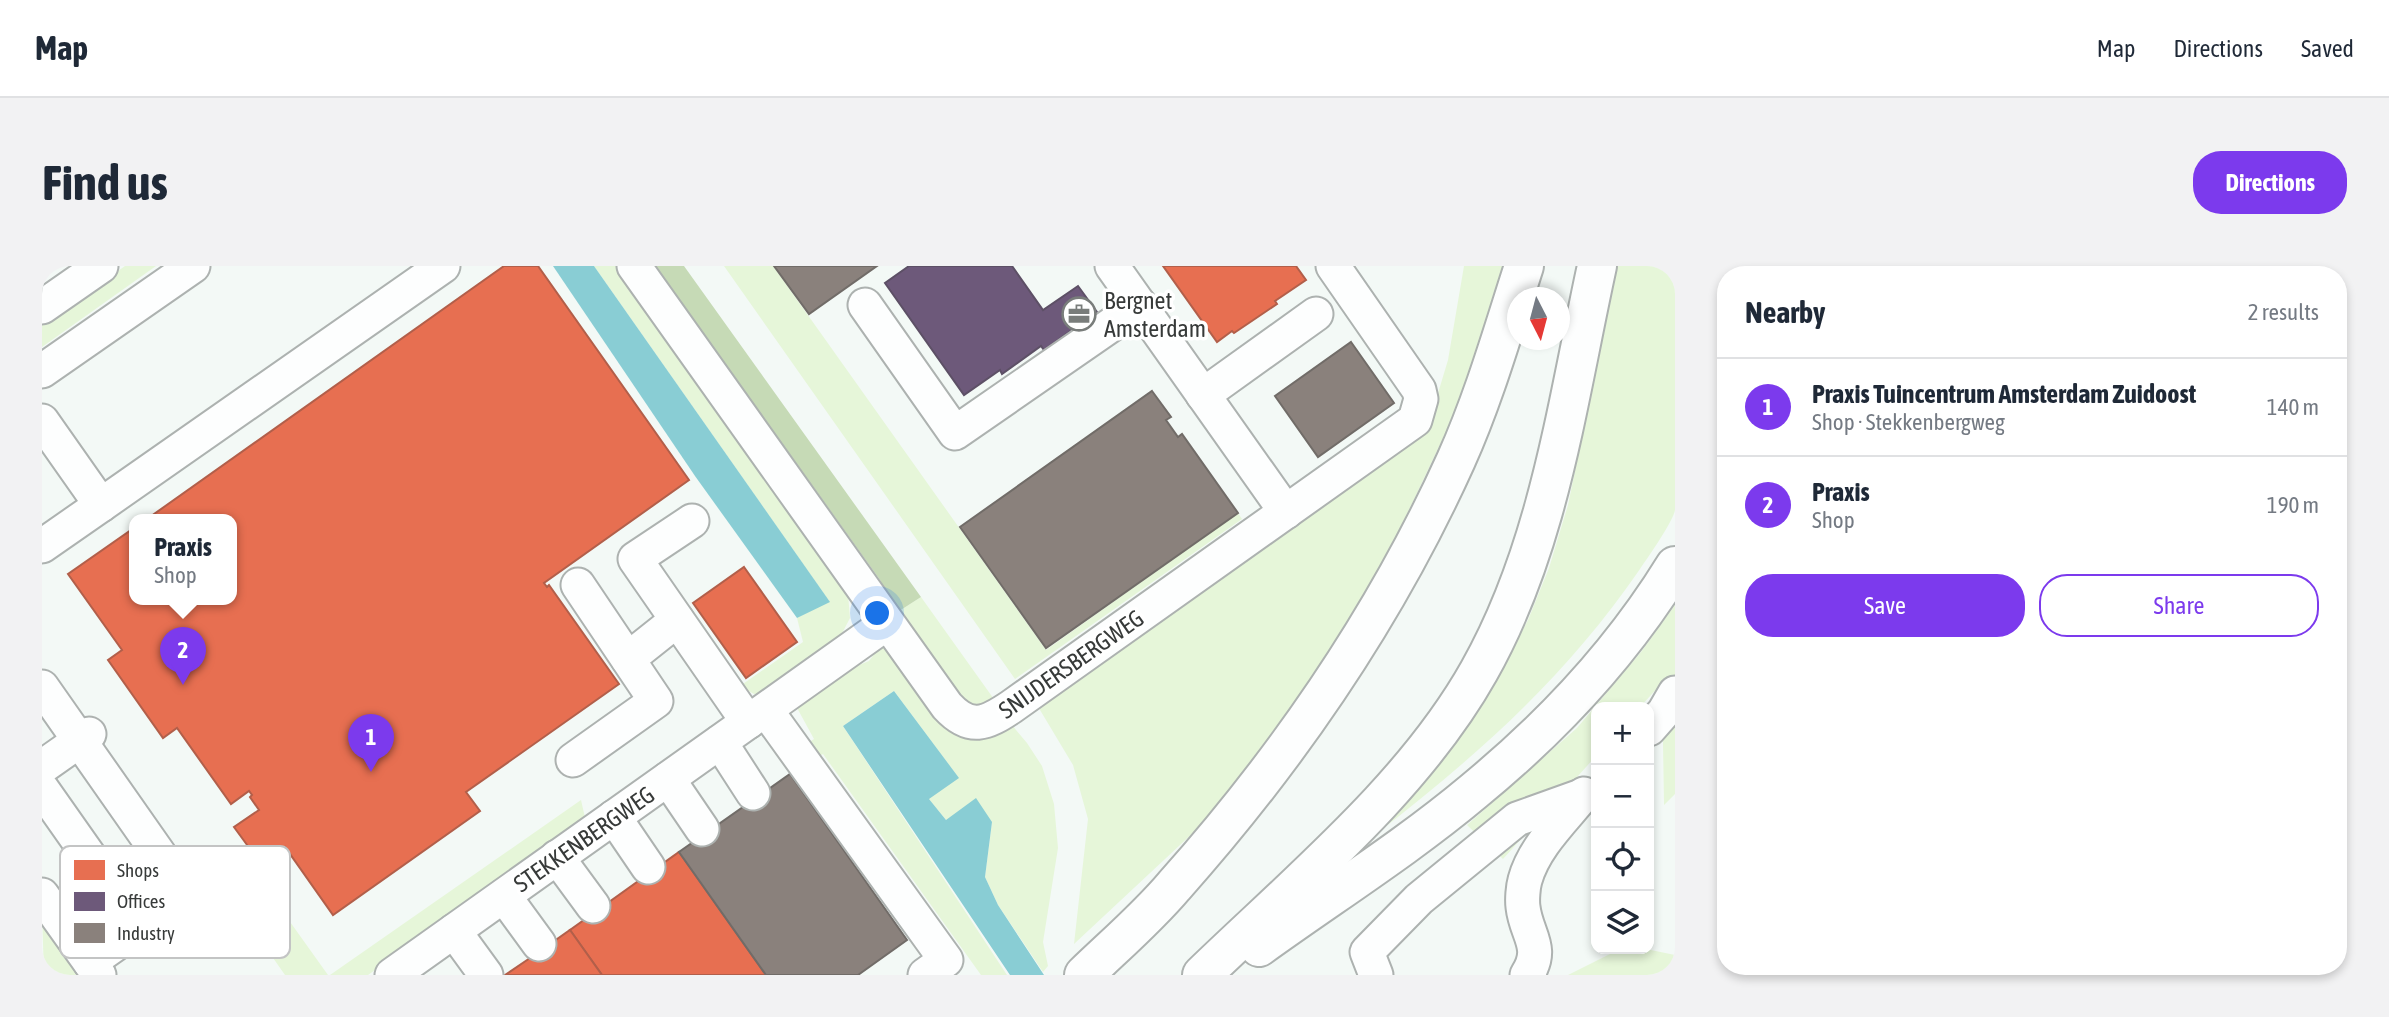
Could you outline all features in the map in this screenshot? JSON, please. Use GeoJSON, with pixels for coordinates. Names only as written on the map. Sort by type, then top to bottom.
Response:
{"type":"FeatureCollection","features":[{"type":"Feature","properties":{"kind":"highway"},"geometry":{"type":"LineString","coordinates":[[1091,968],[1173,888],[1247,802],[1297,736],[1346,663],[1399,574],[1456,459],[1496,353],[1524,266]]}},
{"type":"Feature","properties":{"kind":"highway"},"geometry":{"type":"LineString","coordinates":[[1202,975],[1375,808],[1424,751],[1479,672],[1502,629],[1539,531],[1597,266]]}},
{"type":"Feature","properties":{"kind":"highway"},"geometry":{"type":"LineString","coordinates":[[1220,975],[1439,818],[1519,752],[1560,712],[1611,655],[1675,566]]}},
{"type":"Feature","properties":{"kind":"street"},"geometry":{"type":"LineString","coordinates":[[46,297],[101,266]]}},
{"type":"Feature","properties":{"kind":"street"},"geometry":{"type":"LineString","coordinates":[[42,371],[193,266]]}},
{"type":"Feature","properties":{"kind":"street"},"geometry":{"type":"LineString","coordinates":[[42,546],[443,266]]}},
{"type":"Feature","properties":{"kind":"street","name":"SNIJDERSBERGWEG"},"geometry":{"type":"LineString","coordinates":[[634,266],[954,714],[974,723],[985,722],[1012,707],[1409,426],[1415,419],[1420,407],[1419,390],[1334,266]]}},
{"type":"Feature","properties":{"kind":"street"},"geometry":{"type":"LineString","coordinates":[[1112,266],[1286,512]]}},
{"type":"Feature","properties":{"kind":"street"},"geometry":{"type":"LineString","coordinates":[[865,305],[955,433],[1140,305]]}},
{"type":"Feature","properties":{"kind":"street"},"geometry":{"type":"LineString","coordinates":[[1203,395],[1317,314]]}},
{"type":"Feature","properties":{"kind":"street"},"geometry":{"type":"LineString","coordinates":[[42,421],[101,505]]}},
{"type":"Feature","properties":{"kind":"street"},"geometry":{"type":"LineString","coordinates":[[692,521],[635,559],[677,620],[757,716],[946,960],[925,975]]}},
{"type":"Feature","properties":{"kind":"street"},"geometry":{"type":"LineString","coordinates":[[573,760],[656,701],[578,585]]}},
{"type":"Feature","properties":{"kind":"street"},"geometry":{"type":"LineString","coordinates":[[628,659],[677,620]]}},
{"type":"Feature","properties":{"kind":"street","name":"STEKKENBERGWEG"},"geometry":{"type":"LineString","coordinates":[[400,973],[454,931],[887,623]]}},
{"type":"Feature","properties":{"kind":"street"},"geometry":{"type":"LineString","coordinates":[[42,687],[84,737],[161,846]]}},
{"type":"Feature","properties":{"kind":"street"},"geometry":{"type":"LineString","coordinates":[[1654,723],[1675,693]]}},
{"type":"Feature","properties":{"kind":"street"},"geometry":{"type":"LineString","coordinates":[[42,767],[84,737]]}},
{"type":"Feature","properties":{"kind":"street"},"geometry":{"type":"LineString","coordinates":[[720,742],[753,793]]}},
{"type":"Feature","properties":{"kind":"street"},"geometry":{"type":"LineString","coordinates":[[668,779],[702,829]]}},
{"type":"Feature","properties":{"kind":"street"},"geometry":{"type":"LineString","coordinates":[[42,789],[82,846]]}},
{"type":"Feature","properties":{"kind":"street"},"geometry":{"type":"LineString","coordinates":[[1376,975],[1367,952],[1419,899],[1517,819],[1590,789]]}},
{"type":"Feature","properties":{"kind":"street"},"geometry":{"type":"LineString","coordinates":[[1527,975],[1535,954],[1522,907],[1525,881],[1534,856],[1590,789]]}},
{"type":"Feature","properties":{"kind":"street"},"geometry":{"type":"LineString","coordinates":[[614,817],[648,867]]}},
{"type":"Feature","properties":{"kind":"street"},"geometry":{"type":"LineString","coordinates":[[557,858],[593,906]]}},
{"type":"Feature","properties":{"kind":"street"},"geometry":{"type":"LineString","coordinates":[[42,895],[60,921]]}},
{"type":"Feature","properties":{"kind":"street"},"geometry":{"type":"LineString","coordinates":[[504,896],[539,944]]}},
{"type":"Feature","properties":{"kind":"street"},"geometry":{"type":"LineString","coordinates":[[454,931],[485,975]]}},
{"type":"Feature","properties":{"kind":"green space"},"geometry":{"type":"Polygon","coordinates":[[[125,266],[156,266],[42,347],[42,325],[125,266]]]}},
{"type":"Feature","properties":{"kind":"green space"},"geometry":{"type":"Polygon","coordinates":[[[594,266],[619,266],[848,594],[850,618],[836,645],[769,693],[754,694],[740,686],[803,642],[797,618],[829,601],[594,266]]]}},
{"type":"Feature","properties":{"kind":"green space"},"geometry":{"type":"Polygon","coordinates":[[[655,266],[684,266],[921,597],[893,615],[880,580],[655,266]]]}},
{"type":"Feature","properties":{"kind":"green space"},"geometry":{"type":"Polygon","coordinates":[[[724,266],[773,266],[1046,650],[1238,513],[1242,519],[1015,679],[724,266]]]}},
{"type":"Feature","properties":{"kind":"green space"},"geometry":{"type":"Polygon","coordinates":[[[1464,266],[1505,266],[1485,336],[1445,434],[1384,563],[1309,689],[1245,775],[1195,831],[1074,944],[1088,819],[1073,765],[1037,705],[1426,433],[1448,360],[1464,266]]]}},
{"type":"Feature","properties":{"kind":"green space"},"geometry":{"type":"Polygon","coordinates":[[[1617,266],[1675,266],[1673,515],[1654,548],[1612,608],[1551,679],[1485,744],[1376,834],[1464,731],[1528,620],[1549,568],[1568,505],[1617,266]]]}},
{"type":"Feature","properties":{"kind":"green space"},"geometry":{"type":"Polygon","coordinates":[[[921,597],[1042,766],[1054,804],[1058,848],[1043,942],[1048,966],[1043,972],[998,905],[985,877],[992,822],[946,820],[928,798],[958,777],[894,691],[843,726],[1007,975],[981,975],[823,754],[816,758],[806,744],[814,739],[796,706],[847,670],[869,661],[889,635],[893,615],[921,597]]]}},
{"type":"Feature","properties":{"kind":"green space"},"geometry":{"type":"Polygon","coordinates":[[[1675,605],[1675,794],[1664,805],[1662,683],[1645,702],[1599,702],[1641,652],[1675,605]]]}},
{"type":"Feature","properties":{"kind":"green space"},"geometry":{"type":"Polygon","coordinates":[[[1591,711],[1591,762],[1503,859],[1467,825],[1577,728],[1591,711]]]}},
{"type":"Feature","properties":{"kind":"green space"},"geometry":{"type":"Polygon","coordinates":[[[581,800],[586,822],[368,975],[330,975],[581,800]]]}},
{"type":"Feature","properties":{"kind":"green space"},"geometry":{"type":"Polygon","coordinates":[[[42,912],[60,937],[60,958],[75,958],[87,975],[44,975],[42,912]]]}},
{"type":"Feature","properties":{"kind":"green space"},"geometry":{"type":"Polygon","coordinates":[[[290,922],[328,975],[285,975],[273,958],[290,958],[290,922]]]}},
{"type":"Feature","properties":{"kind":"green space"},"geometry":{"type":"Polygon","coordinates":[[[1654,951],[1675,955],[1675,975],[1568,975],[1610,954],[1654,954],[1654,951]]]}},
{"type":"Feature","properties":{"kind":"water"},"geometry":{"type":"Polygon","coordinates":[[[553,266],[594,266],[830,602],[797,618],[695,476],[553,266]]]}},
{"type":"Feature","properties":{"kind":"water"},"geometry":{"type":"Polygon","coordinates":[[[894,691],[959,778],[929,799],[946,820],[976,798],[992,822],[985,877],[998,905],[1044,975],[1010,975],[843,726],[894,691]]]}},
{"type":"Feature","properties":{"kind":"building: Shops"},"geometry":{"type":"Polygon","coordinates":[[[504,266],[538,266],[689,480],[544,583],[547,587],[549,585],[619,684],[466,792],[480,811],[333,915],[290,854],[290,846],[248,846],[234,827],[259,810],[249,791],[231,804],[177,728],[163,738],[108,660],[122,650],[68,574],[129,531],[129,605],[237,605],[237,514],[154,514],[504,266]]]}},
{"type":"Feature","properties":{"kind":"building: Shops"},"geometry":{"type":"Polygon","coordinates":[[[1163,266],[1296,266],[1306,280],[1275,301],[1277,304],[1217,342],[1163,266]]]}},
{"type":"Feature","properties":{"kind":"building: Shops"},"geometry":{"type":"Polygon","coordinates":[[[744,567],[797,642],[746,678],[693,603],[744,567]]]}},
{"type":"Feature","properties":{"kind":"building: Shops"},"geometry":{"type":"Polygon","coordinates":[[[679,852],[766,975],[602,975],[570,930],[679,852]]]}},
{"type":"Feature","properties":{"kind":"building: Shops"},"geometry":{"type":"Polygon","coordinates":[[[570,930],[602,975],[505,975],[533,956],[570,930]]]}},
{"type":"Feature","properties":{"kind":"building: Offices"},"geometry":{"type":"Polygon","coordinates":[[[909,266],[1012,266],[1043,310],[1078,286],[1097,312],[1044,350],[1041,346],[1002,374],[1000,370],[964,395],[885,283],[909,266]]]}},
{"type":"Feature","properties":{"kind":"building: Industry"},"geometry":{"type":"Polygon","coordinates":[[[774,266],[877,266],[809,314],[774,266]]]}},
{"type":"Feature","properties":{"kind":"building: Industry"},"geometry":{"type":"Polygon","coordinates":[[[1351,342],[1394,403],[1318,457],[1275,396],[1351,342]]]}},
{"type":"Feature","properties":{"kind":"building: Industry"},"geometry":{"type":"Polygon","coordinates":[[[1152,391],[1171,417],[1166,420],[1178,437],[1182,434],[1238,513],[1046,648],[960,527],[1152,391]]]}},
{"type":"Feature","properties":{"kind":"building: Industry"},"geometry":{"type":"Polygon","coordinates":[[[790,774],[907,940],[858,975],[766,975],[679,852],[790,774]]]}},
{"type":"Feature","properties":{"kind":"place","name":"Bergnet Amsterdam"},"geometry":{"type":"Point","coordinates":[1079,314]}},
{"type":"Feature","properties":{"kind":"place","name":"Praxis"},"geometry":{"type":"Point","coordinates":[183,685]}},
{"type":"Feature","properties":{"kind":"place","name":"Praxis Tuincentrum Amsterdam Zuidoost"},"geometry":{"type":"Point","coordinates":[371,772]}}]}
